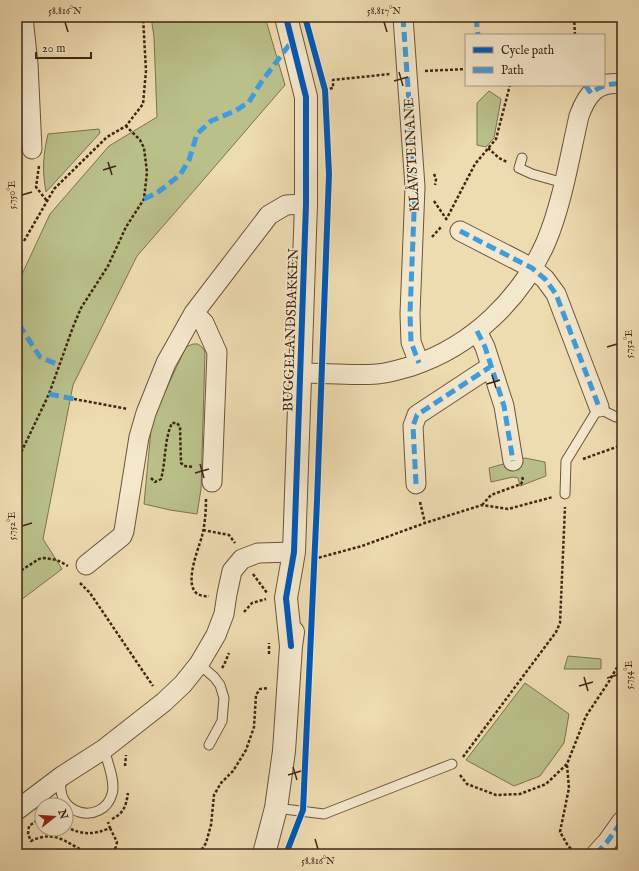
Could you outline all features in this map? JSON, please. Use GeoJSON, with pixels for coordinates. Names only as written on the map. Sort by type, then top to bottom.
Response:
{"type":"FeatureCollection","features":[{"type":"Feature","properties":{"kind":"street"},"geometry":{"type":"LineString","coordinates":[[23,17],[28,64],[32,149]]}},
{"type":"Feature","properties":{"kind":"street","name":"BUGGELANDSBAKKEN"},"geometry":{"type":"LineString","coordinates":[[264,854],[276,808],[284,751],[291,646],[286,598],[307,554],[301,373],[306,204],[306,97],[286,17]]}},
{"type":"Feature","properties":{"kind":"street","name":"KLÅVSTEINANE"},"geometry":{"type":"LineString","coordinates":[[403,17],[416,187],[410,314],[411,342],[419,363]]}},
{"type":"Feature","properties":{"kind":"street"},"geometry":{"type":"LineString","coordinates":[[605,85],[622,84]]}},
{"type":"Feature","properties":{"kind":"street"},"geometry":{"type":"LineString","coordinates":[[301,373],[378,374],[394,371],[443,354],[477,331],[499,312],[520,287],[546,241],[555,216],[579,116],[588,89],[600,86]]}},
{"type":"Feature","properties":{"kind":"street"},"geometry":{"type":"LineString","coordinates":[[79,572],[119,539],[124,531],[140,437],[146,413],[166,364],[194,313],[269,215],[286,205],[306,204]]}},
{"type":"Feature","properties":{"kind":"street"},"geometry":{"type":"LineString","coordinates":[[460,231],[532,268],[546,279],[556,294],[599,407]]}},
{"type":"Feature","properties":{"kind":"street"},"geometry":{"type":"LineString","coordinates":[[194,313],[204,323],[217,352],[209,488]]}},
{"type":"Feature","properties":{"kind":"street"},"geometry":{"type":"LineString","coordinates":[[477,331],[485,347],[490,367],[504,406],[513,461]]}},
{"type":"Feature","properties":{"kind":"street"},"geometry":{"type":"LineString","coordinates":[[416,484],[413,426],[417,415],[490,367]]}},
{"type":"Feature","properties":{"kind":"street"},"geometry":{"type":"LineString","coordinates":[[17,810],[62,776],[104,749],[164,702],[183,684],[199,664],[216,635],[224,614],[232,571],[242,559],[258,553],[307,554]]}},
{"type":"Feature","properties":{"kind":"street"},"geometry":{"type":"LineString","coordinates":[[596,854],[607,842],[622,821]]}},
{"type":"Feature","properties":{"kind":"lane"},"geometry":{"type":"LineString","coordinates":[[522,158],[519,168],[532,174],[564,183]]}},
{"type":"Feature","properties":{"kind":"lane"},"geometry":{"type":"LineString","coordinates":[[566,494],[566,461],[599,407],[616,417]]}},
{"type":"Feature","properties":{"kind":"lane"},"geometry":{"type":"LineString","coordinates":[[199,664],[214,677],[220,685],[224,698],[222,721],[209,745]]}},
{"type":"Feature","properties":{"kind":"lane"},"geometry":{"type":"LineString","coordinates":[[62,776],[60,785],[61,794],[70,808],[87,814],[103,808],[109,801],[113,784],[104,749]]}},
{"type":"Feature","properties":{"kind":"lane"},"geometry":{"type":"LineString","coordinates":[[276,808],[324,814],[452,764]]}},
{"type":"Feature","properties":{"kind":"path"},"geometry":{"type":"LineString","coordinates":[[24,241],[54,189],[107,137],[126,126],[143,104],[146,71],[143,17]]}},
{"type":"Feature","properties":{"kind":"path"},"geometry":{"type":"LineString","coordinates":[[574,17],[575,34]]}},
{"type":"Feature","properties":{"kind":"path"},"geometry":{"type":"LineString","coordinates":[[325,90],[333,88],[333,80],[407,72],[465,69]]}},
{"type":"Feature","properties":{"kind":"path"},"geometry":{"type":"LineString","coordinates":[[323,83],[326,98]]}},
{"type":"Feature","properties":{"kind":"path"},"geometry":{"type":"LineString","coordinates":[[413,245],[427,243],[446,220],[475,164],[496,139],[510,86]]}},
{"type":"Feature","properties":{"kind":"path"},"geometry":{"type":"LineString","coordinates":[[17,461],[49,394],[73,327],[82,308],[108,266],[126,227],[144,199],[147,172],[144,148],[140,140],[126,126]]}},
{"type":"Feature","properties":{"kind":"path"},"geometry":{"type":"LineString","coordinates":[[488,148],[499,158],[519,168]]}},
{"type":"Feature","properties":{"kind":"path"},"geometry":{"type":"LineString","coordinates":[[32,149],[40,166],[36,187],[47,200]]}},
{"type":"Feature","properties":{"kind":"path"},"geometry":{"type":"LineString","coordinates":[[74,399],[146,413]]}},
{"type":"Feature","properties":{"kind":"path"},"geometry":{"type":"LineString","coordinates":[[151,473],[150,478],[155,482],[161,480],[168,432],[172,423],[177,423],[180,427],[181,463],[184,466],[198,467]]}},
{"type":"Feature","properties":{"kind":"path"},"geometry":{"type":"LineString","coordinates":[[566,461],[587,458],[622,445]]}},
{"type":"Feature","properties":{"kind":"path"},"geometry":{"type":"LineString","coordinates":[[482,505],[491,495],[521,484],[523,480],[522,475],[516,474],[513,461]]}},
{"type":"Feature","properties":{"kind":"path"},"geometry":{"type":"LineString","coordinates":[[209,488],[203,530],[191,578],[192,588],[197,593],[204,596],[212,596]]}},
{"type":"Feature","properties":{"kind":"path"},"geometry":{"type":"LineString","coordinates":[[314,567],[307,554],[362,546],[425,523],[482,505],[508,510],[566,494],[560,623],[556,632],[462,757],[452,764],[467,784],[496,795],[520,794],[546,784],[567,764],[586,716],[622,659]]}},
{"type":"Feature","properties":{"kind":"path"},"geometry":{"type":"LineString","coordinates":[[203,530],[229,535]]}},
{"type":"Feature","properties":{"kind":"path"},"geometry":{"type":"LineString","coordinates":[[17,573],[39,559],[44,558],[62,562],[79,572],[90,593],[164,702]]}},
{"type":"Feature","properties":{"kind":"path"},"geometry":{"type":"LineString","coordinates":[[199,854],[206,843],[212,825],[214,796],[221,783],[233,771],[246,750],[254,727],[256,695],[260,690],[268,688]]}},
{"type":"Feature","properties":{"kind":"path"},"geometry":{"type":"LineString","coordinates":[[567,764],[569,788],[560,832],[575,854]]}},
{"type":"Feature","properties":{"kind":"path"},"geometry":{"type":"LineString","coordinates":[[108,822],[117,842],[114,854]]}},
{"type":"Feature","properties":{"kind":"path"},"geometry":{"type":"LineString","coordinates":[[34,823],[29,826],[28,834],[31,841],[41,837]]}},
{"type":"Feature","properties":{"kind":"path"},"geometry":{"type":"LineString","coordinates":[[74,830],[86,834],[110,828]]}},
{"type":"Feature","properties":{"kind":"path"},"geometry":{"type":"LineString","coordinates":[[53,837],[70,843],[86,852],[94,854]]}},
{"type":"Feature","properties":{"kind":"green space"},"geometry":{"type":"Polygon","coordinates":[[[151,17],[265,17],[285,85],[137,256],[73,385],[43,539],[62,569],[17,603],[17,285],[50,214],[109,146],[157,117],[154,37],[151,17]]]}},
{"type":"Feature","properties":{"kind":"green space"},"geometry":{"type":"Polygon","coordinates":[[[489,91],[501,99],[494,138],[486,147],[477,145],[477,103],[489,91]]]}},
{"type":"Feature","properties":{"kind":"green space"},"geometry":{"type":"Polygon","coordinates":[[[99,129],[100,133],[46,192],[44,163],[48,134],[99,129]]]}},
{"type":"Feature","properties":{"kind":"green space"},"geometry":{"type":"Polygon","coordinates":[[[193,344],[198,344],[205,352],[201,489],[197,514],[144,504],[152,419],[186,347],[193,344]]]}},
{"type":"Feature","properties":{"kind":"green space"},"geometry":{"type":"Polygon","coordinates":[[[525,458],[545,462],[546,476],[520,486],[518,478],[513,477],[491,482],[489,468],[525,458]]]}},
{"type":"Feature","properties":{"kind":"green space"},"geometry":{"type":"Polygon","coordinates":[[[568,656],[601,659],[601,669],[564,669],[568,656]]]}},
{"type":"Feature","properties":{"kind":"green space"},"geometry":{"type":"Polygon","coordinates":[[[525,683],[569,714],[564,743],[540,776],[514,786],[466,760],[525,683]]]}},
{"type":"Feature","properties":{"kind":"marked path"},"geometry":{"type":"LineString","coordinates":[[403,17],[415,187],[410,314],[411,342],[419,363]]}},
{"type":"Feature","properties":{"kind":"marked path"},"geometry":{"type":"LineString","coordinates":[[476,17],[478,34]]}},
{"type":"Feature","properties":{"kind":"marked path"},"geometry":{"type":"LineString","coordinates":[[144,199],[157,193],[180,175],[189,160],[197,134],[211,121],[235,111],[249,102],[260,84],[292,41]]}},
{"type":"Feature","properties":{"kind":"marked path"},"geometry":{"type":"LineString","coordinates":[[605,86],[622,84]]}},
{"type":"Feature","properties":{"kind":"marked path"},"geometry":{"type":"LineString","coordinates":[[586,86],[591,93],[598,88],[605,86]]}},
{"type":"Feature","properties":{"kind":"marked path"},"geometry":{"type":"LineString","coordinates":[[460,231],[532,268],[545,279],[556,294],[599,407]]}},
{"type":"Feature","properties":{"kind":"marked path"},"geometry":{"type":"LineString","coordinates":[[20,250],[20,309],[18,323],[40,357],[59,365]]}},
{"type":"Feature","properties":{"kind":"marked path"},"geometry":{"type":"LineString","coordinates":[[477,331],[485,347],[504,406],[513,461]]}},
{"type":"Feature","properties":{"kind":"marked path"},"geometry":{"type":"LineString","coordinates":[[416,484],[413,426],[417,415],[490,367]]}},
{"type":"Feature","properties":{"kind":"marked path"},"geometry":{"type":"LineString","coordinates":[[49,394],[74,399]]}},
{"type":"Feature","properties":{"kind":"marked path"},"geometry":{"type":"LineString","coordinates":[[596,854],[607,842],[622,821]]}},
{"type":"Feature","properties":{"kind":"cycle path"},"geometry":{"type":"LineString","coordinates":[[286,17],[306,97],[306,204],[294,552],[286,598],[291,646]]}},
{"type":"Feature","properties":{"kind":"cycle path"},"geometry":{"type":"LineString","coordinates":[[286,854],[303,810],[317,501],[329,174],[325,90],[305,17]]}}]}
